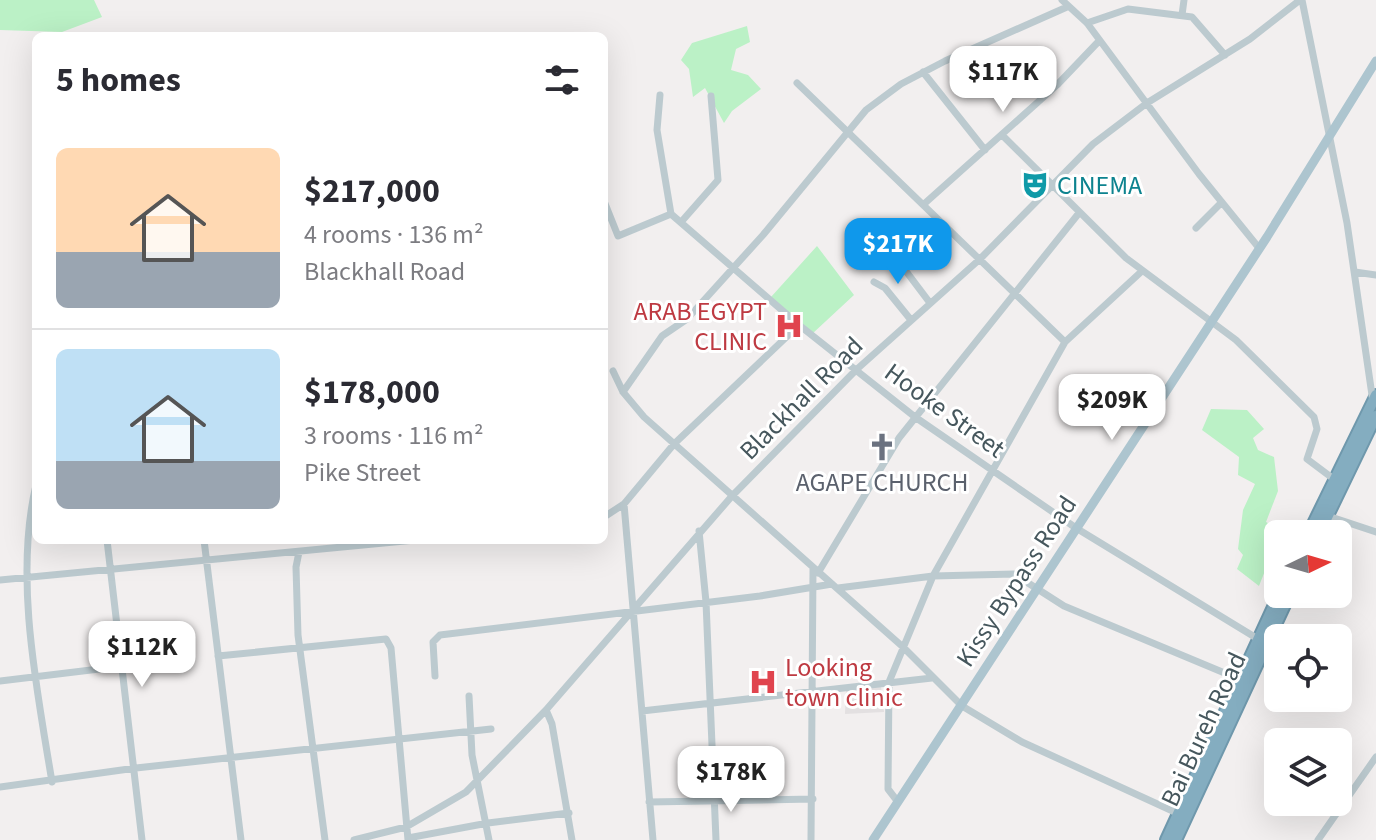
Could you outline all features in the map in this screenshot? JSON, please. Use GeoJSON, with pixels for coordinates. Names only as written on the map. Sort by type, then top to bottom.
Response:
{"type":"FeatureCollection","features":[{"type":"Feature","properties":{"kind":"highway"},"geometry":{"type":"LineString","coordinates":[[1322,520],[1335,480],[1374,398]]}},
{"type":"Feature","properties":{"kind":"highway"},"geometry":{"type":"LineString","coordinates":[[1318,520],[1376,421]]}},
{"type":"Feature","properties":{"kind":"highway"},"geometry":{"type":"LineString","coordinates":[[1166,840],[1272,608]]}},
{"type":"Feature","properties":{"kind":"highway","name":"Bai Bureh Road"},"geometry":{"type":"LineString","coordinates":[[1176,840],[1284,608]]}},
{"type":"Feature","properties":{"kind":"main road","name":"Kissy Bypass Road"},"geometry":{"type":"LineString","coordinates":[[873,840],[1209,319],[1259,248],[1376,61]]}},
{"type":"Feature","properties":{"kind":"street"},"geometry":{"type":"LineString","coordinates":[[1182,15],[1184,0]]}},
{"type":"Feature","properties":{"kind":"street"},"geometry":{"type":"LineString","coordinates":[[1301,0],[1355,272],[1374,398]]}},
{"type":"Feature","properties":{"kind":"street","name":"Blackhall Road"},"geometry":{"type":"LineString","coordinates":[[354,840],[406,827],[450,802],[479,780],[546,710],[699,531],[856,370],[980,259],[1106,133],[1147,103],[1225,55],[1301,0]]}},
{"type":"Feature","properties":{"kind":"street"},"geometry":{"type":"LineString","coordinates":[[623,392],[662,336],[687,319],[846,131],[885,95],[923,72],[1065,4],[1087,23],[1221,203],[1259,248]]}},
{"type":"Feature","properties":{"kind":"street"},"geometry":{"type":"LineString","coordinates":[[1087,23],[1128,9],[1182,15],[1198,19],[1225,55]]}},
{"type":"Feature","properties":{"kind":"street"},"geometry":{"type":"LineString","coordinates":[[924,204],[1057,85],[1099,41]]}},
{"type":"Feature","properties":{"kind":"street"},"geometry":{"type":"LineString","coordinates":[[923,72],[985,150]]}},
{"type":"Feature","properties":{"kind":"street"},"geometry":{"type":"LineString","coordinates":[[797,83],[1065,342]]}},
{"type":"Feature","properties":{"kind":"street"},"geometry":{"type":"LineString","coordinates":[[608,211],[618,236],[671,214],[657,130],[660,95]]}},
{"type":"Feature","properties":{"kind":"street"},"geometry":{"type":"LineString","coordinates":[[682,221],[718,180],[711,96]]}},
{"type":"Feature","properties":{"kind":"street"},"geometry":{"type":"LineString","coordinates":[[1002,135],[1051,186],[1142,271],[1259,360],[1314,417],[1317,429],[1307,459],[1335,480]]}},
{"type":"Feature","properties":{"kind":"street"},"geometry":{"type":"LineString","coordinates":[[1196,228],[1221,203]]}},
{"type":"Feature","properties":{"kind":"street"},"geometry":{"type":"LineString","coordinates":[[811,840],[815,571],[915,417],[1079,213]]}},
{"type":"Feature","properties":{"kind":"street","name":"Hooke Street"},"geometry":{"type":"LineString","coordinates":[[671,214],[799,325],[915,417],[1076,528],[1258,639]]}},
{"type":"Feature","properties":{"kind":"street"},"geometry":{"type":"LineString","coordinates":[[890,250],[930,303]]}},
{"type":"Feature","properties":{"kind":"street"},"geometry":{"type":"LineString","coordinates":[[898,802],[888,789],[889,682],[933,576],[995,471],[1065,342],[1142,271]]}},
{"type":"Feature","properties":{"kind":"street"},"geometry":{"type":"LineString","coordinates":[[1355,272],[1376,275]]}},
{"type":"Feature","properties":{"kind":"street"},"geometry":{"type":"LineString","coordinates":[[874,282],[885,288],[911,320]]}},
{"type":"Feature","properties":{"kind":"street"},"geometry":{"type":"LineString","coordinates":[[608,514],[624,504],[674,444],[799,325]]}},
{"type":"Feature","properties":{"kind":"street"},"geometry":{"type":"LineString","coordinates":[[613,371],[623,392],[674,444],[903,647],[962,706],[1022,742],[1177,813]]}},
{"type":"Feature","properties":{"kind":"street"},"geometry":{"type":"LineString","coordinates":[[624,504],[653,840]]}},
{"type":"Feature","properties":{"kind":"street"},"geometry":{"type":"LineString","coordinates":[[1323,514],[1376,532]]}},
{"type":"Feature","properties":{"kind":"street"},"geometry":{"type":"LineString","coordinates":[[32,530],[28,576],[35,677],[52,782]]}},
{"type":"Feature","properties":{"kind":"street"},"geometry":{"type":"LineString","coordinates":[[699,531],[706,602],[716,840]]}},
{"type":"Feature","properties":{"kind":"street"},"geometry":{"type":"LineString","coordinates":[[107,544],[142,840]]}},
{"type":"Feature","properties":{"kind":"street"},"geometry":{"type":"LineString","coordinates":[[205,544],[241,840]]}},
{"type":"Feature","properties":{"kind":"street"},"geometry":{"type":"LineString","coordinates":[[0,580],[299,552],[329,544]]}},
{"type":"Feature","properties":{"kind":"street"},"geometry":{"type":"LineString","coordinates":[[299,552],[296,567],[299,645],[325,840]]}},
{"type":"Feature","properties":{"kind":"street"},"geometry":{"type":"LineString","coordinates":[[435,676],[433,642],[440,635],[813,587],[1004,573],[1014,574],[1064,606],[1239,679]]}},
{"type":"Feature","properties":{"kind":"street"},"geometry":{"type":"LineString","coordinates":[[218,656],[299,645],[386,639],[391,648],[408,839],[488,823],[569,813]]}},
{"type":"Feature","properties":{"kind":"street"},"geometry":{"type":"LineString","coordinates":[[0,681],[124,666]]}},
{"type":"Feature","properties":{"kind":"street"},"geometry":{"type":"LineString","coordinates":[[642,711],[932,678]]}},
{"type":"Feature","properties":{"kind":"street"},"geometry":{"type":"LineString","coordinates":[[469,696],[469,732],[489,840]]}},
{"type":"Feature","properties":{"kind":"street"},"geometry":{"type":"LineString","coordinates":[[546,710],[552,724],[572,840]]}},
{"type":"Feature","properties":{"kind":"street"},"geometry":{"type":"LineString","coordinates":[[0,787],[136,768],[491,729]]}},
{"type":"Feature","properties":{"kind":"street"},"geometry":{"type":"LineString","coordinates":[[1318,840],[1376,757]]}},
{"type":"Feature","properties":{"kind":"street"},"geometry":{"type":"LineString","coordinates":[[649,802],[715,798],[813,799]]}},
{"type":"Feature","properties":{"kind":"shaded area"},"geometry":{"type":"Polygon","coordinates":[[[881,686],[884,712],[845,714],[846,690],[881,686]]]}},
{"type":"Feature","properties":{"kind":"green space"},"geometry":{"type":"Polygon","coordinates":[[[0,0],[94,0],[102,17],[62,32],[0,30],[0,0]]]}},
{"type":"Feature","properties":{"kind":"green space"},"geometry":{"type":"Polygon","coordinates":[[[747,26],[750,42],[736,49],[731,70],[748,75],[761,89],[732,111],[724,123],[705,88],[693,97],[689,69],[681,60],[692,43],[747,26]]]}},
{"type":"Feature","properties":{"kind":"green space"},"geometry":{"type":"Polygon","coordinates":[[[817,246],[854,295],[812,334],[771,297],[817,246]]]}},
{"type":"Feature","properties":{"kind":"green space"},"geometry":{"type":"Polygon","coordinates":[[[1211,409],[1247,410],[1264,429],[1253,438],[1258,450],[1274,457],[1278,491],[1267,520],[1264,520],[1264,573],[1259,586],[1237,569],[1243,555],[1238,549],[1243,510],[1255,484],[1238,475],[1239,457],[1202,430],[1211,409]]]}},
{"type":"Feature","properties":{"kind":"place","name":"CINEMA"},"geometry":{"type":"Point","coordinates":[1035,185]}},
{"type":"Feature","properties":{"kind":"place","name":"ARAB EGYPT CLINIC"},"geometry":{"type":"Point","coordinates":[789,326]}},
{"type":"Feature","properties":{"kind":"place","name":"AGAPE CHURCH"},"geometry":{"type":"Point","coordinates":[882,447]}},
{"type":"Feature","properties":{"kind":"place","name":"Looking town clinic"},"geometry":{"type":"Point","coordinates":[763,682]}}]}
